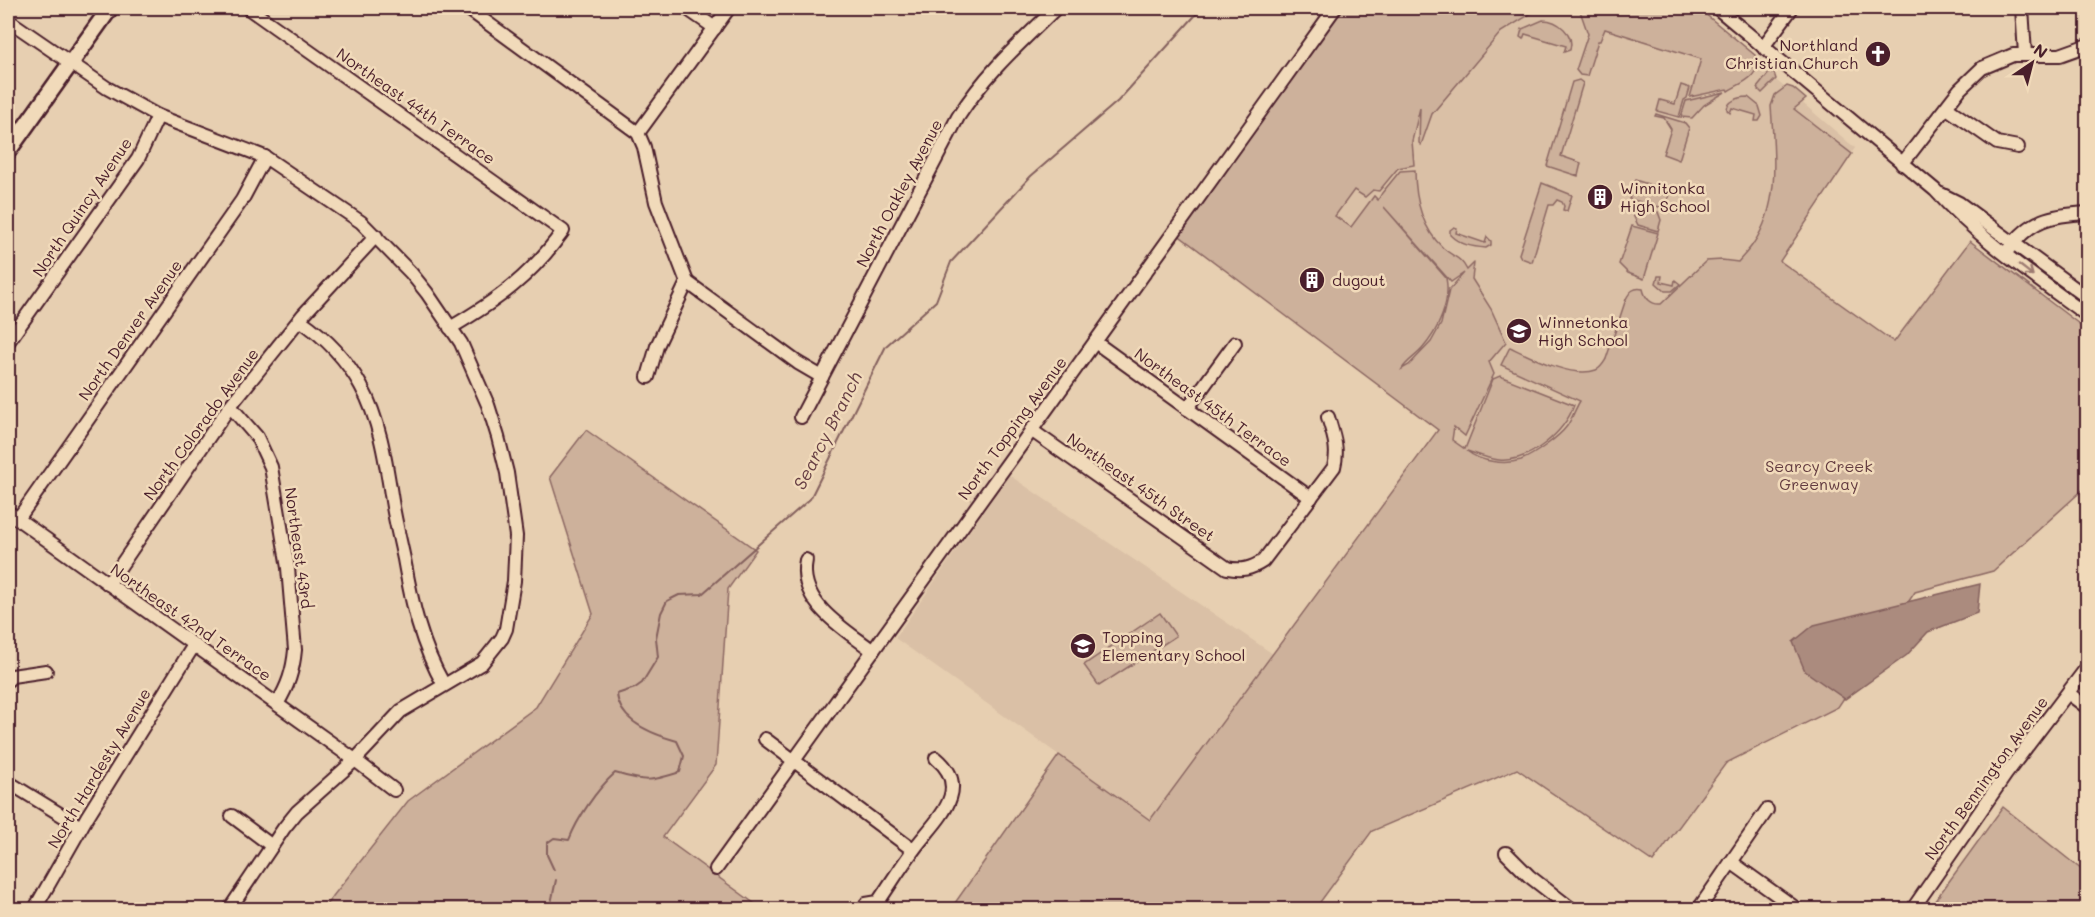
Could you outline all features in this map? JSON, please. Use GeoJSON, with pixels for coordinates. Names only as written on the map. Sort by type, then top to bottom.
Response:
{"type":"FeatureCollection","features":[{"type":"Feature","properties":{"kind":"main road"},"geometry":{"type":"LineString","coordinates":[[10,144],[110,8]]}},
{"type":"Feature","properties":{"kind":"street","name":"Northeast 44th Terrace"},"geometry":{"type":"LineString","coordinates":[[248,8],[564,231],[539,262],[511,289],[450,328]]}},
{"type":"Feature","properties":{"kind":"street"},"geometry":{"type":"LineString","coordinates":[[468,8],[638,133],[644,147],[656,202],[687,282],[822,378]]}},
{"type":"Feature","properties":{"kind":"street"},"geometry":{"type":"LineString","coordinates":[[686,8],[715,28]]}},
{"type":"Feature","properties":{"kind":"street"},"geometry":{"type":"LineString","coordinates":[[638,133],[729,8]]}},
{"type":"Feature","properties":{"kind":"street","name":"North Oakley Avenue"},"geometry":{"type":"LineString","coordinates":[[801,417],[967,102],[995,66],[1056,8]]}},
{"type":"Feature","properties":{"kind":"street","name":"North Topping Avenue"},"geometry":{"type":"LineString","coordinates":[[716,869],[1335,8]]}},
{"type":"Feature","properties":{"kind":"street"},"geometry":{"type":"LineString","coordinates":[[1717,8],[1935,190],[1952,210],[2088,298]]}},
{"type":"Feature","properties":{"kind":"street"},"geometry":{"type":"LineString","coordinates":[[1763,47],[1792,8]]}},
{"type":"Feature","properties":{"kind":"street"},"geometry":{"type":"LineString","coordinates":[[2022,8],[2025,54]]}},
{"type":"Feature","properties":{"kind":"street"},"geometry":{"type":"LineString","coordinates":[[8,20],[107,88],[158,116],[265,157],[361,222],[422,286],[461,343],[496,429],[507,473],[513,509],[516,551],[510,605],[502,638],[483,663],[401,711],[355,760],[297,812],[229,909]]}},
{"type":"Feature","properties":{"kind":"street"},"geometry":{"type":"LineString","coordinates":[[1902,164],[1960,89],[1982,68],[2013,55],[2060,55],[2088,45]]}},
{"type":"Feature","properties":{"kind":"street"},"geometry":{"type":"LineString","coordinates":[[1947,108],[1996,143],[2018,147]]}},
{"type":"Feature","properties":{"kind":"street","name":"North Quincy Avenue"},"geometry":{"type":"LineString","coordinates":[[8,342],[138,159],[158,116]]}},
{"type":"Feature","properties":{"kind":"street","name":"North Denver Avenue"},"geometry":{"type":"LineString","coordinates":[[13,516],[236,210],[265,157]]}},
{"type":"Feature","properties":{"kind":"street"},"geometry":{"type":"LineString","coordinates":[[2009,249],[2023,232],[2041,220],[2063,214],[2088,213]]}},
{"type":"Feature","properties":{"kind":"street","name":"North Colorado Avenue"},"geometry":{"type":"LineString","coordinates":[[108,584],[230,406],[300,320],[375,236]]}},
{"type":"Feature","properties":{"kind":"street"},"geometry":{"type":"LineString","coordinates":[[2009,249],[2088,316]]}},
{"type":"Feature","properties":{"kind":"street"},"geometry":{"type":"LineString","coordinates":[[648,377],[663,333],[687,282]]}},
{"type":"Feature","properties":{"kind":"street"},"geometry":{"type":"LineString","coordinates":[[300,320],[315,330],[341,356],[352,370],[367,398],[385,461],[415,616],[432,664],[444,685]]}},
{"type":"Feature","properties":{"kind":"street","name":"Northeast 45th Terrace"},"geometry":{"type":"LineString","coordinates":[[1095,342],[1311,498]]}},
{"type":"Feature","properties":{"kind":"street"},"geometry":{"type":"LineString","coordinates":[[1187,409],[1235,343]]}},
{"type":"Feature","properties":{"kind":"street","name":"Northeast 43rd"},"geometry":{"type":"LineString","coordinates":[[230,406],[257,437],[271,467],[288,568],[295,650],[294,663],[287,687],[277,704]]}},
{"type":"Feature","properties":{"kind":"street"},"geometry":{"type":"LineString","coordinates":[[1311,498],[1329,476],[1337,457],[1328,417]]}},
{"type":"Feature","properties":{"kind":"street","name":"Northeast 45th Street"},"geometry":{"type":"LineString","coordinates":[[1031,430],[1227,568],[1252,567],[1263,561],[1311,498]]}},
{"type":"Feature","properties":{"kind":"street","name":"Northeast 42nd Terrace"},"geometry":{"type":"LineString","coordinates":[[13,516],[394,790]]}},
{"type":"Feature","properties":{"kind":"street"},"geometry":{"type":"LineString","coordinates":[[806,560],[807,584],[817,604],[873,651]]}},
{"type":"Feature","properties":{"kind":"street","name":"North Hardesty Avenue"},"geometry":{"type":"LineString","coordinates":[[34,909],[81,827],[194,645]]}},
{"type":"Feature","properties":{"kind":"street","name":"North Bennington Avenue"},"geometry":{"type":"LineString","coordinates":[[1912,909],[2007,774],[2088,666]]}},
{"type":"Feature","properties":{"kind":"street"},"geometry":{"type":"LineString","coordinates":[[8,680],[12,676],[46,671]]}},
{"type":"Feature","properties":{"kind":"street"},"geometry":{"type":"LineString","coordinates":[[2068,693],[2088,708]]}},
{"type":"Feature","properties":{"kind":"street"},"geometry":{"type":"LineString","coordinates":[[765,739],[913,850]]}},
{"type":"Feature","properties":{"kind":"street"},"geometry":{"type":"LineString","coordinates":[[866,904],[878,902],[913,850],[945,811],[951,794],[951,776],[936,758]]}},
{"type":"Feature","properties":{"kind":"street"},"geometry":{"type":"LineString","coordinates":[[8,782],[81,827]]}},
{"type":"Feature","properties":{"kind":"street"},"geometry":{"type":"LineString","coordinates":[[1698,909],[1767,810]]}},
{"type":"Feature","properties":{"kind":"street"},"geometry":{"type":"LineString","coordinates":[[232,816],[272,846]]}},
{"type":"Feature","properties":{"kind":"street"},"geometry":{"type":"LineString","coordinates":[[1506,853],[1529,876],[1573,909]]}},
{"type":"Feature","properties":{"kind":"street"},"geometry":{"type":"LineString","coordinates":[[1731,862],[1798,909]]}},
{"type":"Feature","properties":{"kind":"shaded area","name":"Winnetonka High School"},"geometry":{"type":"Polygon","coordinates":[[[1342,8],[1692,8],[1855,148],[1590,543],[1177,234],[1342,8]]]}},
{"type":"Feature","properties":{"kind":"shaded area","name":"Topping Elementary School"},"geometry":{"type":"Polygon","coordinates":[[[1009,475],[1273,654],[1150,820],[895,638],[1009,475]]]}},
{"type":"Feature","properties":{"kind":"shaded area"},"geometry":{"type":"Polygon","coordinates":[[[1980,584],[1977,613],[1928,632],[1907,655],[1845,699],[1805,671],[1793,642],[1814,625],[1980,584]]]}},
{"type":"Feature","properties":{"kind":"green space","name":"Searcy Creek Greenway"},"geometry":{"type":"Polygon","coordinates":[[[1339,8],[1540,8],[1501,32],[1432,114],[1421,145],[1419,143],[1420,108],[1412,141],[1414,165],[1398,168],[1379,191],[1373,190],[1365,197],[1354,190],[1335,216],[1351,227],[1374,196],[1378,200],[1400,171],[1415,170],[1418,202],[1430,231],[1443,248],[1459,260],[1467,270],[1474,263],[1472,279],[1491,309],[1506,342],[1489,362],[1494,374],[1465,436],[1454,427],[1452,440],[1465,449],[1493,379],[1500,376],[1574,405],[1563,425],[1534,451],[1510,460],[1499,460],[1467,451],[1479,458],[1500,462],[1515,462],[1533,454],[1563,430],[1580,401],[1501,365],[1510,347],[1564,369],[1576,372],[1596,370],[1606,359],[1626,299],[1633,290],[1643,289],[1649,300],[1661,304],[1706,261],[1738,262],[1753,244],[1768,212],[1774,177],[1771,106],[1775,95],[1787,86],[1806,99],[1794,109],[1852,154],[1780,261],[1894,342],[1970,241],[2087,330],[2087,486],[1993,571],[1915,592],[1838,707],[1726,763],[1653,862],[1517,769],[1372,831],[1315,909],[950,910],[1059,755],[1150,820],[1438,430],[1177,234],[1339,8]],[[1384,207],[1446,278],[1447,287],[1445,306],[1438,325],[1422,349],[1402,369],[1409,365],[1431,342],[1441,324],[1449,290],[1464,273],[1451,282],[1384,207]]]}},
{"type":"Feature","properties":{"kind":"green space"},"geometry":{"type":"Polygon","coordinates":[[[1579,8],[1698,8],[1756,56],[1756,69],[1750,78],[1728,91],[1727,89],[1690,97],[1701,59],[1605,29],[1598,41],[1587,76],[1580,75],[1576,70],[1588,34],[1579,8]]]}},
{"type":"Feature","properties":{"kind":"green space"},"geometry":{"type":"Polygon","coordinates":[[[1543,20],[1554,22],[1568,33],[1570,50],[1564,52],[1566,46],[1525,34],[1523,39],[1520,37],[1522,29],[1543,20]]]}},
{"type":"Feature","properties":{"kind":"green space"},"geometry":{"type":"Polygon","coordinates":[[[1769,73],[1774,73],[1776,79],[1762,93],[1757,88],[1769,73]]]}},
{"type":"Feature","properties":{"kind":"green space"},"geometry":{"type":"Polygon","coordinates":[[[1579,80],[1583,83],[1561,156],[1581,163],[1578,176],[1547,166],[1572,82],[1579,80]]]}},
{"type":"Feature","properties":{"kind":"green space"},"geometry":{"type":"Polygon","coordinates":[[[1681,85],[1690,88],[1679,117],[1657,111],[1660,100],[1675,104],[1681,85]]]}},
{"type":"Feature","properties":{"kind":"green space"},"geometry":{"type":"Polygon","coordinates":[[[1725,92],[1704,105],[1692,118],[1681,117],[1686,101],[1725,92]]]}},
{"type":"Feature","properties":{"kind":"green space"},"geometry":{"type":"Polygon","coordinates":[[[1748,97],[1759,106],[1762,116],[1759,121],[1755,121],[1756,115],[1732,108],[1730,113],[1727,110],[1729,104],[1734,100],[1748,97]]]}},
{"type":"Feature","properties":{"kind":"green space"},"geometry":{"type":"Polygon","coordinates":[[[1656,114],[1685,123],[1689,128],[1679,160],[1663,154],[1671,129],[1664,118],[1655,116],[1656,114]]]}},
{"type":"Feature","properties":{"kind":"green space"},"geometry":{"type":"Polygon","coordinates":[[[1635,180],[1670,191],[1667,202],[1659,207],[1629,199],[1635,180]]]}},
{"type":"Feature","properties":{"kind":"green space"},"geometry":{"type":"Polygon","coordinates":[[[1542,183],[1572,195],[1567,211],[1563,210],[1562,202],[1557,200],[1553,205],[1549,205],[1532,262],[1521,258],[1519,254],[1542,183]]]}},
{"type":"Feature","properties":{"kind":"green space"},"geometry":{"type":"Polygon","coordinates":[[[1627,204],[1658,212],[1661,220],[1658,231],[1638,225],[1633,215],[1634,211],[1630,210],[1627,204]]]}},
{"type":"Feature","properties":{"kind":"green space"},"geometry":{"type":"Polygon","coordinates":[[[1632,226],[1658,233],[1644,279],[1628,273],[1619,264],[1632,226]]]}},
{"type":"Feature","properties":{"kind":"green space"},"geometry":{"type":"Polygon","coordinates":[[[1457,228],[1456,233],[1485,243],[1487,237],[1491,245],[1486,248],[1462,243],[1450,235],[1450,230],[1457,228]]]}},
{"type":"Feature","properties":{"kind":"green space"},"geometry":{"type":"Polygon","coordinates":[[[1658,276],[1662,276],[1661,282],[1674,285],[1675,280],[1680,284],[1672,291],[1665,291],[1656,283],[1658,276]]]}},
{"type":"Feature","properties":{"kind":"green space"},"geometry":{"type":"Polygon","coordinates":[[[586,430],[756,550],[728,589],[716,765],[663,837],[762,909],[322,910],[408,801],[536,707],[593,614],[550,477],[586,430]]]}},
{"type":"Feature","properties":{"kind":"green space"},"geometry":{"type":"Polygon","coordinates":[[[1160,613],[1176,636],[1099,686],[1084,665],[1160,613]]]}},
{"type":"Feature","properties":{"kind":"green space"},"geometry":{"type":"Polygon","coordinates":[[[2003,807],[2087,874],[2087,909],[1929,909],[2003,807]]]}},
{"type":"Feature","properties":{"kind":"waterway","name":"Searcy Branch"},"geometry":{"type":"LineString","coordinates":[[554,870],[547,855],[547,843],[554,838],[569,840],[588,805],[615,773],[648,780],[680,772],[684,756],[677,741],[649,731],[631,720],[619,704],[617,694],[642,683],[658,657],[656,638],[661,613],[667,601],[679,595],[702,594],[810,499],[886,346],[936,301],[951,262],[1031,176],[1118,101],[1202,8]]}},
{"type":"Feature","properties":{"kind":"waterway","name":"Searcy Branch"},"geometry":{"type":"LineString","coordinates":[[536,910],[550,908],[556,880]]}},
{"type":"Feature","properties":{"kind":"place","name":"Northland Christian Church"},"geometry":{"type":"Point","coordinates":[1878,54]}},
{"type":"Feature","properties":{"kind":"place","name":"Winnitonka High School"},"geometry":{"type":"Point","coordinates":[1600,197]}},
{"type":"Feature","properties":{"kind":"place","name":"dugout"},"geometry":{"type":"Point","coordinates":[1312,280]}},
{"type":"Feature","properties":{"kind":"place","name":"Winnetonka High School"},"geometry":{"type":"Point","coordinates":[1519,331]}},
{"type":"Feature","properties":{"kind":"place","name":"Topping Elementary School"},"geometry":{"type":"Point","coordinates":[1083,646]}}]}
